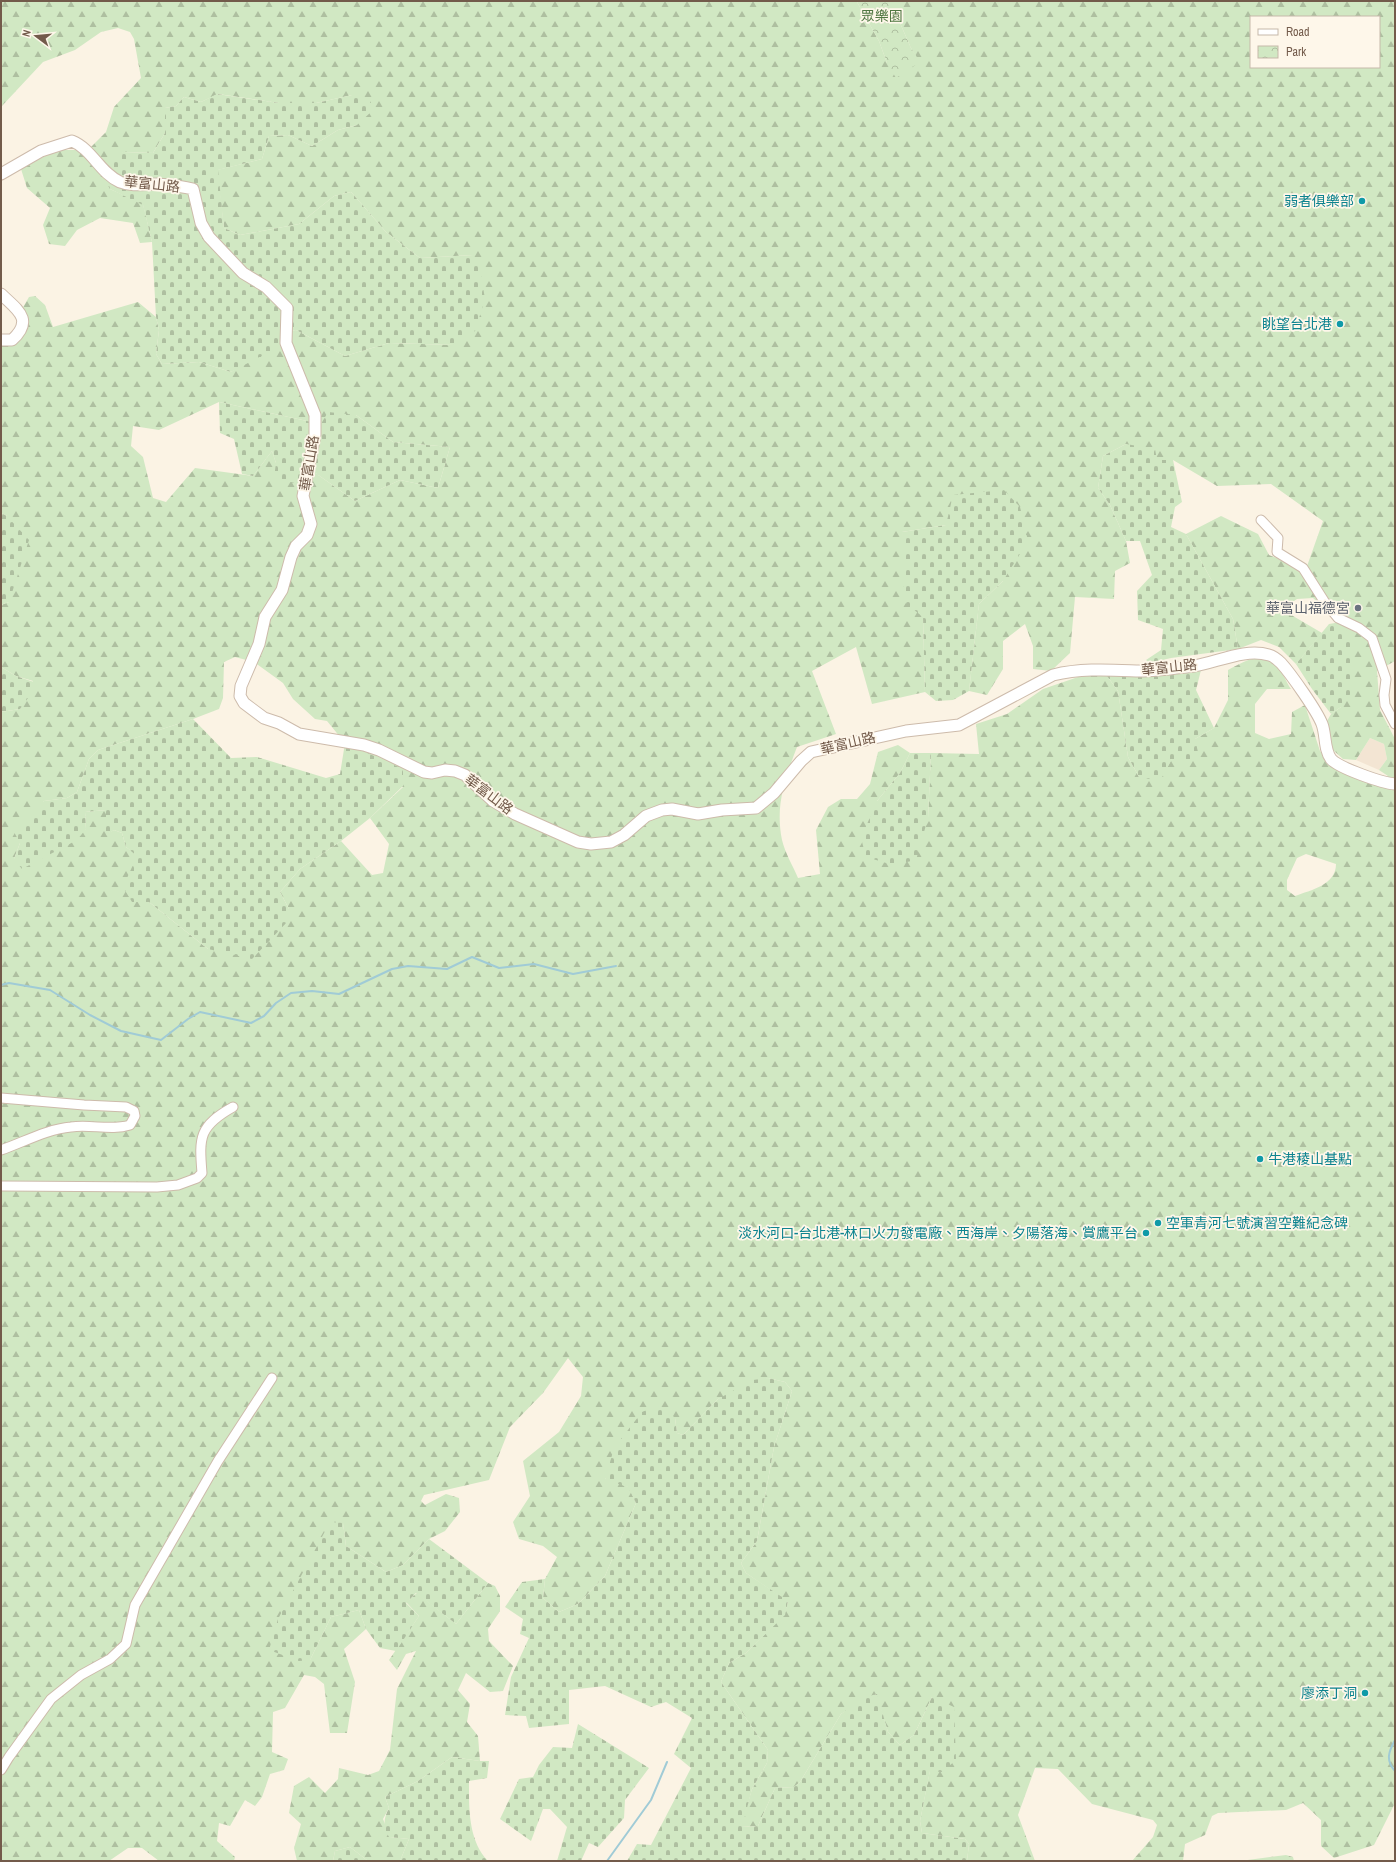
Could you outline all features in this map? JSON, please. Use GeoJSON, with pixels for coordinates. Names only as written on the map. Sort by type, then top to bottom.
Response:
{"type":"FeatureCollection","features":[{"type":"Feature","properties":{"kind":"street","name":"華富山路"},"geometry":{"type":"LineString","coordinates":[[1,174],[42,151],[72,141],[81,145],[107,174],[121,182],[135,185],[156,184],[181,186],[193,189],[201,223],[209,237],[243,273],[266,287],[287,308],[286,343],[315,415],[315,435],[303,496],[310,524],[307,535],[296,546],[291,557],[282,590],[265,617],[259,644],[241,686],[240,696],[244,703],[264,718],[279,723],[299,734],[364,745],[379,750],[424,772],[432,773],[445,770],[460,773],[475,783],[493,801],[515,814],[578,842],[591,844],[610,842],[624,836],[646,816],[662,810],[672,809],[698,814],[722,810],[756,808],[774,793],[801,761],[811,752],[906,730],[959,725],[1053,675],[1069,671],[1102,669],[1142,671],[1195,666],[1249,654],[1269,655],[1281,662],[1322,723],[1328,754],[1331,759],[1337,764],[1369,778],[1388,784],[1395,784]]}},
{"type":"Feature","properties":{"kind":"street"},"geometry":{"type":"LineString","coordinates":[[1,294],[19,309],[22,317],[22,325],[18,335],[12,340],[1,340]]}},
{"type":"Feature","properties":{"kind":"street"},"geometry":{"type":"LineString","coordinates":[[1261,520],[1278,538],[1277,552],[1304,568],[1324,601],[1338,618],[1359,628],[1372,638],[1386,679],[1384,695],[1385,705],[1395,724]]}},
{"type":"Feature","properties":{"kind":"street"},"geometry":{"type":"LineString","coordinates":[[1,1098],[126,1107],[134,1111],[135,1116],[130,1125],[123,1127],[85,1126],[60,1128],[1,1150]]}},
{"type":"Feature","properties":{"kind":"street"},"geometry":{"type":"LineString","coordinates":[[1,1186],[157,1187],[178,1185],[197,1178],[202,1173],[200,1147],[203,1132],[207,1125],[223,1112],[233,1107]]}},
{"type":"Feature","properties":{"kind":"street"},"geometry":{"type":"LineString","coordinates":[[1,1770],[8,1756],[51,1699],[81,1675],[110,1659],[126,1644],[135,1605],[218,1461],[272,1378]]}},
{"type":"Feature","properties":{"kind":"shaded area"},"geometry":{"type":"Polygon","coordinates":[[[1370,738],[1384,744],[1387,759],[1379,770],[1356,760],[1370,738]]]}},
{"type":"Feature","properties":{"kind":"green space"},"geometry":{"type":"Polygon","coordinates":[[[1,1],[858,1],[857,2],[879,41],[887,63],[919,62],[896,14],[896,1],[1395,1],[1395,661],[1377,671],[1380,710],[1395,739],[1395,1803],[1374,1845],[1334,1858],[1321,1846],[1321,1820],[1303,1803],[1286,1810],[1218,1813],[1212,1816],[1205,1835],[1185,1844],[1183,1861],[1132,1861],[1153,1837],[1157,1825],[1153,1820],[1092,1804],[1058,1769],[1035,1768],[1018,1815],[1035,1861],[967,1861],[969,1844],[965,1839],[922,1833],[920,1821],[930,1770],[932,1697],[914,1735],[900,1745],[888,1732],[876,1694],[841,1714],[800,1782],[794,1787],[775,1788],[758,1826],[741,1827],[752,1789],[767,1763],[768,1750],[721,1682],[729,1663],[746,1653],[784,1615],[788,1602],[746,1573],[741,1563],[757,1541],[774,1447],[792,1391],[785,1382],[768,1378],[718,1399],[683,1435],[677,1433],[675,1418],[605,1479],[629,1487],[636,1503],[605,1576],[578,1604],[559,1612],[543,1598],[545,1579],[557,1557],[543,1546],[519,1539],[513,1522],[530,1496],[523,1461],[559,1432],[581,1396],[583,1377],[568,1358],[543,1393],[510,1427],[489,1480],[424,1495],[421,1501],[425,1505],[446,1494],[459,1498],[460,1512],[445,1531],[429,1539],[403,1565],[386,1572],[346,1546],[343,1523],[310,1660],[331,1617],[359,1610],[366,1629],[344,1649],[355,1682],[347,1733],[330,1733],[324,1684],[315,1677],[304,1675],[285,1708],[273,1712],[272,1752],[288,1759],[284,1770],[270,1774],[262,1797],[255,1806],[245,1800],[230,1826],[219,1823],[217,1841],[235,1857],[234,1861],[159,1861],[142,1848],[128,1848],[109,1861],[1,1861],[1,712],[20,709],[33,681],[16,676],[1,667],[1,605],[9,602],[7,516],[1,513],[1,344],[15,341],[22,309],[29,297],[35,296],[45,305],[53,327],[138,302],[156,317],[159,330],[156,354],[162,364],[199,362],[231,372],[289,331],[296,330],[345,356],[389,343],[454,345],[473,255],[420,258],[386,232],[351,192],[334,196],[299,224],[240,235],[224,228],[217,170],[262,159],[269,136],[288,135],[312,146],[338,130],[357,125],[352,95],[316,103],[279,103],[218,94],[201,102],[184,97],[176,106],[165,108],[165,133],[153,153],[123,152],[110,189],[143,204],[152,242],[140,243],[133,223],[100,218],[77,230],[65,246],[49,244],[43,225],[50,208],[27,188],[21,169],[56,150],[88,150],[106,132],[114,107],[141,78],[134,39],[130,32],[118,28],[101,32],[75,50],[43,62],[1,107],[1,1]],[[219,402],[159,430],[133,426],[131,446],[143,457],[153,498],[166,502],[195,468],[253,476],[272,451],[276,463],[314,472],[355,501],[400,480],[438,488],[450,447],[393,442],[356,415],[321,424],[219,402]],[[1126,444],[1103,456],[1098,488],[1110,505],[1126,541],[1130,563],[1115,571],[1114,599],[1075,597],[1070,653],[1051,671],[1033,669],[1033,646],[1025,624],[1003,641],[1003,669],[987,695],[969,691],[979,604],[1003,581],[946,525],[902,532],[923,617],[925,692],[872,704],[856,647],[812,671],[836,734],[797,747],[782,792],[780,827],[782,840],[787,855],[798,878],[820,874],[816,830],[828,807],[841,799],[857,799],[870,784],[878,752],[898,745],[910,753],[900,773],[877,801],[928,818],[931,753],[979,754],[976,724],[1007,714],[1043,689],[1081,676],[1107,676],[1118,691],[1128,757],[1139,777],[1172,759],[1195,739],[1214,728],[1228,700],[1228,670],[1252,659],[1264,658],[1270,660],[1280,669],[1291,689],[1267,689],[1255,704],[1255,733],[1269,739],[1291,734],[1292,712],[1305,705],[1320,751],[1331,765],[1382,784],[1388,776],[1379,770],[1387,759],[1384,744],[1370,738],[1356,760],[1343,759],[1333,750],[1327,721],[1331,714],[1341,707],[1341,622],[1313,598],[1297,599],[1288,605],[1293,616],[1322,633],[1296,664],[1279,647],[1261,640],[1238,649],[1233,619],[1186,534],[1221,516],[1258,534],[1269,555],[1306,569],[1323,521],[1271,484],[1217,486],[1173,460],[1157,460],[1126,444]],[[235,657],[224,662],[223,698],[219,709],[98,750],[89,759],[77,792],[67,798],[44,801],[20,843],[14,859],[86,829],[85,812],[106,810],[106,834],[114,830],[122,833],[126,847],[138,856],[124,887],[149,902],[208,949],[289,909],[280,892],[300,869],[341,841],[372,875],[383,873],[389,844],[370,818],[403,787],[345,743],[327,721],[315,719],[293,699],[283,683],[254,662],[235,657]],[[1306,854],[1297,858],[1287,880],[1287,890],[1295,896],[1322,886],[1332,877],[1335,871],[1336,864],[1306,854]]]}},
{"type":"Feature","properties":{"kind":"green space","name":"眾樂園"},"geometry":{"type":"Polygon","coordinates":[[[896,1],[896,14],[911,48],[920,62],[896,78],[887,63],[879,41],[857,2],[896,1]]]}},
{"type":"Feature","properties":{"kind":"green space"},"geometry":{"type":"Polygon","coordinates":[[[217,94],[279,103],[316,103],[352,95],[369,99],[372,105],[371,112],[357,125],[338,130],[312,146],[288,135],[269,136],[262,159],[218,170],[224,228],[240,235],[299,224],[334,196],[351,192],[386,232],[420,258],[473,255],[480,269],[485,299],[475,331],[454,345],[389,343],[345,356],[296,330],[289,331],[286,343],[231,372],[199,362],[162,364],[156,354],[159,330],[156,317],[152,242],[143,205],[110,189],[101,173],[103,167],[123,152],[153,153],[165,133],[165,108],[176,106],[184,97],[201,102],[217,94]]]}},
{"type":"Feature","properties":{"kind":"green space"},"geometry":{"type":"Polygon","coordinates":[[[219,402],[321,424],[328,412],[356,415],[393,442],[450,447],[438,488],[400,480],[355,501],[314,472],[306,486],[274,478],[276,463],[272,451],[253,476],[242,474],[234,439],[220,433],[219,402]]]}},
{"type":"Feature","properties":{"kind":"green space"},"geometry":{"type":"Polygon","coordinates":[[[1126,444],[1155,449],[1157,460],[1173,460],[1182,502],[1175,507],[1171,527],[1186,534],[1233,619],[1238,649],[1171,658],[1150,663],[1146,660],[1161,650],[1163,629],[1138,620],[1137,591],[1152,575],[1140,541],[1126,541],[1110,505],[1098,488],[1103,456],[1126,444]]]}},
{"type":"Feature","properties":{"kind":"green space"},"geometry":{"type":"Polygon","coordinates":[[[1004,490],[1020,507],[1028,541],[1003,581],[979,604],[969,691],[953,700],[936,701],[925,692],[923,617],[904,602],[902,532],[946,525],[953,495],[1004,490]]]}},
{"type":"Feature","properties":{"kind":"green space"},"geometry":{"type":"Polygon","coordinates":[[[1,513],[7,516],[29,540],[9,602],[1,605],[1,513]]]}},
{"type":"Feature","properties":{"kind":"green space"},"geometry":{"type":"Polygon","coordinates":[[[1341,622],[1352,641],[1354,669],[1351,693],[1341,707],[1331,714],[1312,689],[1296,664],[1329,624],[1341,622]]]}},
{"type":"Feature","properties":{"kind":"green space"},"geometry":{"type":"Polygon","coordinates":[[[1,667],[16,676],[34,682],[36,687],[20,709],[1,712],[1,667]]]}},
{"type":"Feature","properties":{"kind":"green space"},"geometry":{"type":"Polygon","coordinates":[[[1201,670],[1196,690],[1214,728],[1195,739],[1200,761],[1172,759],[1160,781],[1139,777],[1128,757],[1118,691],[1107,676],[1201,670]]]}},
{"type":"Feature","properties":{"kind":"green space"},"geometry":{"type":"Polygon","coordinates":[[[193,719],[231,758],[257,757],[326,778],[340,774],[345,743],[403,769],[403,786],[370,818],[341,841],[300,869],[280,892],[289,909],[288,921],[252,959],[208,949],[149,902],[132,902],[123,887],[137,856],[126,847],[122,833],[114,830],[106,835],[106,810],[85,812],[86,829],[77,840],[22,869],[14,859],[20,843],[14,832],[44,801],[67,798],[77,792],[89,759],[98,750],[193,719]]]}},
{"type":"Feature","properties":{"kind":"green space"},"geometry":{"type":"Polygon","coordinates":[[[910,753],[931,753],[928,818],[916,860],[893,865],[866,857],[861,838],[877,801],[900,773],[910,753]]]}},
{"type":"Feature","properties":{"kind":"green space"},"geometry":{"type":"Polygon","coordinates":[[[768,1378],[785,1382],[792,1391],[774,1447],[757,1541],[741,1563],[746,1573],[788,1601],[785,1615],[746,1653],[729,1663],[721,1682],[768,1750],[767,1763],[752,1789],[742,1827],[758,1826],[775,1788],[794,1787],[800,1782],[841,1714],[865,1697],[877,1694],[888,1732],[900,1745],[914,1735],[932,1697],[954,1707],[956,1760],[942,1772],[930,1771],[920,1821],[922,1833],[965,1839],[969,1844],[967,1861],[627,1861],[637,1844],[651,1845],[691,1768],[674,1754],[692,1718],[666,1702],[651,1707],[605,1686],[569,1690],[569,1724],[529,1728],[526,1716],[505,1715],[511,1677],[529,1638],[520,1634],[523,1619],[505,1607],[522,1582],[545,1579],[543,1598],[559,1612],[578,1604],[605,1576],[636,1503],[628,1487],[605,1480],[614,1448],[642,1412],[654,1407],[666,1409],[675,1418],[677,1433],[683,1435],[718,1399],[753,1380],[768,1378]]]}},
{"type":"Feature","properties":{"kind":"green space"},"geometry":{"type":"Polygon","coordinates":[[[330,1522],[343,1523],[346,1546],[386,1572],[403,1565],[429,1539],[488,1583],[456,1624],[416,1593],[406,1603],[419,1616],[396,1651],[380,1648],[366,1629],[359,1610],[331,1617],[310,1660],[299,1661],[269,1650],[278,1619],[330,1522]]]}},
{"type":"Feature","properties":{"kind":"green space"},"geometry":{"type":"Polygon","coordinates":[[[488,1583],[495,1586],[500,1596],[500,1611],[488,1629],[489,1641],[513,1666],[503,1691],[490,1692],[466,1673],[458,1690],[470,1704],[467,1722],[478,1736],[480,1761],[452,1757],[418,1781],[385,1797],[389,1808],[383,1819],[390,1837],[409,1839],[400,1861],[368,1861],[350,1847],[335,1851],[333,1861],[297,1861],[294,1848],[301,1824],[289,1813],[294,1786],[309,1777],[325,1793],[338,1779],[339,1768],[368,1775],[379,1771],[390,1750],[397,1689],[416,1651],[406,1654],[397,1670],[389,1660],[419,1616],[406,1602],[417,1593],[456,1624],[488,1583]]]}},
{"type":"Feature","properties":{"kind":"green space"},"geometry":{"type":"Polygon","coordinates":[[[578,1724],[649,1768],[625,1800],[624,1818],[598,1847],[589,1843],[581,1861],[557,1861],[567,1827],[550,1809],[543,1809],[531,1841],[500,1819],[519,1779],[533,1777],[539,1765],[553,1747],[572,1748],[578,1724]]]}},
{"type":"Feature","properties":{"kind":"green space"},"geometry":{"type":"Polygon","coordinates":[[[452,1757],[489,1761],[487,1778],[469,1781],[469,1802],[473,1834],[481,1853],[488,1861],[400,1861],[409,1839],[389,1837],[385,1829],[385,1819],[389,1808],[385,1797],[418,1781],[452,1757]]]}},
{"type":"Feature","properties":{"kind":"green space"},"geometry":{"type":"Polygon","coordinates":[[[350,1847],[368,1861],[333,1861],[335,1851],[350,1847]]]}},
{"type":"Feature","properties":{"kind":"green space"},"geometry":{"type":"Polygon","coordinates":[[[1286,1855],[1293,1857],[1294,1861],[1240,1861],[1286,1855]]]}},
{"type":"Feature","properties":{"kind":"waterway"},"geometry":{"type":"LineString","coordinates":[[1,985],[9,983],[50,990],[90,1015],[121,1031],[161,1040],[188,1019],[200,1012],[251,1023],[264,1016],[276,1003],[291,993],[312,991],[339,994],[392,969],[408,966],[447,969],[472,957],[499,968],[534,964],[573,974],[616,966]]}},
{"type":"Feature","properties":{"kind":"waterway"},"geometry":{"type":"LineString","coordinates":[[1395,1740],[1389,1756],[1390,1763],[1395,1771]]}},
{"type":"Feature","properties":{"kind":"waterway"},"geometry":{"type":"LineString","coordinates":[[607,1861],[651,1800],[667,1762]]}},
{"type":"Feature","properties":{"kind":"place","name":"弱者俱樂部"},"geometry":{"type":"Point","coordinates":[1362,201]}},
{"type":"Feature","properties":{"kind":"place","name":"眺望台北港"},"geometry":{"type":"Point","coordinates":[1340,324]}},
{"type":"Feature","properties":{"kind":"place","name":"華富山福德宮"},"geometry":{"type":"Point","coordinates":[1358,608]}},
{"type":"Feature","properties":{"kind":"place","name":"牛港稜山基點"},"geometry":{"type":"Point","coordinates":[1260,1159]}},
{"type":"Feature","properties":{"kind":"place","name":"空軍青河七號演習空難紀念碑"},"geometry":{"type":"Point","coordinates":[1158,1223]}},
{"type":"Feature","properties":{"kind":"place","name":"淡水河口-台北港-林口火力發電廠、西海岸、夕陽落海、賞鷹平台"},"geometry":{"type":"Point","coordinates":[1146,1233]}},
{"type":"Feature","properties":{"kind":"place","name":"廖添丁洞"},"geometry":{"type":"Point","coordinates":[1365,1693]}}]}
